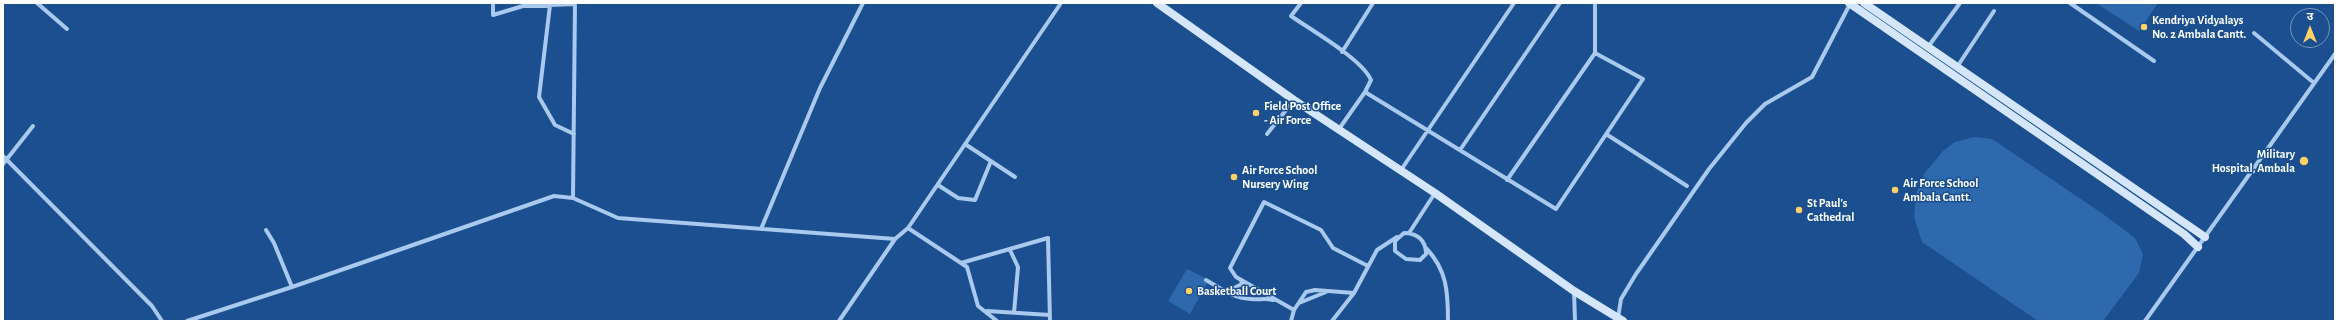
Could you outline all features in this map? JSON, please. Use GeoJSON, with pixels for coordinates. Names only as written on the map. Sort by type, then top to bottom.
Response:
{"type":"FeatureCollection","features":[{"type":"Feature","properties":{"kind":"main road"},"geometry":{"type":"LineString","coordinates":[[1157,3],[1294,100],[1435,193],[1574,291],[1621,319]]}},
{"type":"Feature","properties":{"kind":"main road"},"geometry":{"type":"LineString","coordinates":[[1850,3],[2184,234],[2198,247]]}},
{"type":"Feature","properties":{"kind":"main road"},"geometry":{"type":"LineString","coordinates":[[1864,3],[2205,237]]}},
{"type":"Feature","properties":{"kind":"street"},"geometry":{"type":"LineString","coordinates":[[37,3],[67,29]]}},
{"type":"Feature","properties":{"kind":"street"},"geometry":{"type":"LineString","coordinates":[[494,3],[493,14],[523,6],[550,6],[575,3],[573,198]]}},
{"type":"Feature","properties":{"kind":"street"},"geometry":{"type":"LineString","coordinates":[[762,229],[820,88],[863,3]]}},
{"type":"Feature","properties":{"kind":"street"},"geometry":{"type":"LineString","coordinates":[[839,321],[895,239],[908,228],[1061,3]]}},
{"type":"Feature","properties":{"kind":"street"},"geometry":{"type":"LineString","coordinates":[[1301,3],[1291,16],[1342,52],[1368,73],[1371,80],[1365,92],[1339,130]]}},
{"type":"Feature","properties":{"kind":"street"},"geometry":{"type":"LineString","coordinates":[[1401,170],[1514,3]]}},
{"type":"Feature","properties":{"kind":"street"},"geometry":{"type":"LineString","coordinates":[[1460,150],[1560,3]]}},
{"type":"Feature","properties":{"kind":"street"},"geometry":{"type":"LineString","coordinates":[[1507,180],[1595,54],[1595,3]]}},
{"type":"Feature","properties":{"kind":"street"},"geometry":{"type":"LineString","coordinates":[[1621,319],[1621,299],[1636,274],[1709,169],[1746,123],[1765,104],[1812,77],[1850,3]]}},
{"type":"Feature","properties":{"kind":"street"},"geometry":{"type":"LineString","coordinates":[[1928,47],[1960,3]]}},
{"type":"Feature","properties":{"kind":"street"},"geometry":{"type":"LineString","coordinates":[[2070,3],[2154,60]]}},
{"type":"Feature","properties":{"kind":"street"},"geometry":{"type":"LineString","coordinates":[[1342,52],[1371,4]]}},
{"type":"Feature","properties":{"kind":"street"},"geometry":{"type":"LineString","coordinates":[[550,6],[539,97],[555,125],[574,134]]}},
{"type":"Feature","properties":{"kind":"street"},"geometry":{"type":"LineString","coordinates":[[1957,67],[1994,11]]}},
{"type":"Feature","properties":{"kind":"street"},"geometry":{"type":"LineString","coordinates":[[2254,33],[2314,83]]}},
{"type":"Feature","properties":{"kind":"street"},"geometry":{"type":"LineString","coordinates":[[1365,92],[1556,209],[1643,79],[1595,54]]}},
{"type":"Feature","properties":{"kind":"street"},"geometry":{"type":"LineString","coordinates":[[2145,321],[2335,54]]}},
{"type":"Feature","properties":{"kind":"street"},"geometry":{"type":"LineString","coordinates":[[1267,134],[1294,100]]}},
{"type":"Feature","properties":{"kind":"street"},"geometry":{"type":"LineString","coordinates":[[3,164],[33,126]]}},
{"type":"Feature","properties":{"kind":"street"},"geometry":{"type":"LineString","coordinates":[[1606,134],[1687,186]]}},
{"type":"Feature","properties":{"kind":"street"},"geometry":{"type":"LineString","coordinates":[[965,144],[1015,177]]}},
{"type":"Feature","properties":{"kind":"street"},"geometry":{"type":"LineString","coordinates":[[3,156],[152,306],[162,321]]}},
{"type":"Feature","properties":{"kind":"street"},"geometry":{"type":"LineString","coordinates":[[938,184],[958,198],[975,200],[991,161]]}},
{"type":"Feature","properties":{"kind":"street"},"geometry":{"type":"LineString","coordinates":[[1409,233],[1435,193]]}},
{"type":"Feature","properties":{"kind":"street"},"geometry":{"type":"LineString","coordinates":[[187,321],[292,288],[554,196],[573,198],[618,218],[895,239]]}},
{"type":"Feature","properties":{"kind":"street"},"geometry":{"type":"LineString","coordinates":[[1294,310],[1236,277],[1230,268],[1264,202],[1321,230],[1333,248],[1368,266]]}},
{"type":"Feature","properties":{"kind":"street"},"geometry":{"type":"LineString","coordinates":[[908,228],[967,267],[978,306],[987,311],[997,321]]}},
{"type":"Feature","properties":{"kind":"street"},"geometry":{"type":"LineString","coordinates":[[266,230],[274,243],[292,288]]}},
{"type":"Feature","properties":{"kind":"street"},"geometry":{"type":"LineString","coordinates":[[1332,321],[1354,293],[1377,250],[1397,237],[1409,233],[1420,237],[1426,248],[1437,260],[1444,276],[1448,298],[1448,321]]}},
{"type":"Feature","properties":{"kind":"street"},"geometry":{"type":"LineString","coordinates":[[1397,237],[1394,247],[1398,254],[1406,259],[1420,260],[1426,254],[1426,248]]}},
{"type":"Feature","properties":{"kind":"street"},"geometry":{"type":"LineString","coordinates":[[961,263],[1048,238],[1050,321]]}},
{"type":"Feature","properties":{"kind":"street"},"geometry":{"type":"LineString","coordinates":[[1010,250],[1018,267],[1014,313]]}},
{"type":"Feature","properties":{"kind":"street"},"geometry":{"type":"LineString","coordinates":[[1206,280],[1231,295],[1250,300],[1263,298],[1277,300]]}},
{"type":"Feature","properties":{"kind":"street"},"geometry":{"type":"LineString","coordinates":[[1239,297],[1234,288],[1242,284],[1241,280]]}},
{"type":"Feature","properties":{"kind":"street"},"geometry":{"type":"LineString","coordinates":[[1291,321],[1294,310],[1306,292],[1315,290],[1354,293]]}},
{"type":"Feature","properties":{"kind":"street"},"geometry":{"type":"LineString","coordinates":[[1574,291],[1575,321]]}},
{"type":"Feature","properties":{"kind":"street"},"geometry":{"type":"LineString","coordinates":[[1298,304],[1327,292]]}},
{"type":"Feature","properties":{"kind":"street"},"geometry":{"type":"LineString","coordinates":[[987,311],[1050,315]]}},
{"type":"Feature","properties":{"kind":"shaded area"},"geometry":{"type":"Polygon","coordinates":[[[2096,3],[2158,3],[2139,31],[2096,3]]]}},
{"type":"Feature","properties":{"kind":"shaded area"},"geometry":{"type":"Polygon","coordinates":[[[1974,137],[1992,139],[2103,214],[2135,238],[2143,254],[2139,273],[2103,321],[2038,321],[1922,242],[1914,217],[1916,194],[1924,174],[1943,151],[1955,142],[1974,137]]]}},
{"type":"Feature","properties":{"kind":"shaded area","name":"Basketball Court"},"geometry":{"type":"Polygon","coordinates":[[[1187,269],[1209,280],[1190,314],[1168,301],[1187,269]]]}},
{"type":"Feature","properties":{"kind":"place","name":"Kendriya Vidyalays No. 2 Ambala Cantt."},"geometry":{"type":"Point","coordinates":[2144,27]}},
{"type":"Feature","properties":{"kind":"place","name":"Field Post Office - Air Force"},"geometry":{"type":"Point","coordinates":[1256,113]}},
{"type":"Feature","properties":{"kind":"place","name":"Military Hospital, Ambala"},"geometry":{"type":"Point","coordinates":[2304,161]}},
{"type":"Feature","properties":{"kind":"place","name":"Air Force School Nursery Wing"},"geometry":{"type":"Point","coordinates":[1234,177]}},
{"type":"Feature","properties":{"kind":"place","name":"Air Force School Ambala Cantt."},"geometry":{"type":"Point","coordinates":[1895,190]}},
{"type":"Feature","properties":{"kind":"place","name":"St Paul's Cathedral"},"geometry":{"type":"Point","coordinates":[1799,210]}},
{"type":"Feature","properties":{"kind":"place","name":"Basketball Court"},"geometry":{"type":"Point","coordinates":[1189,291]}}]}
